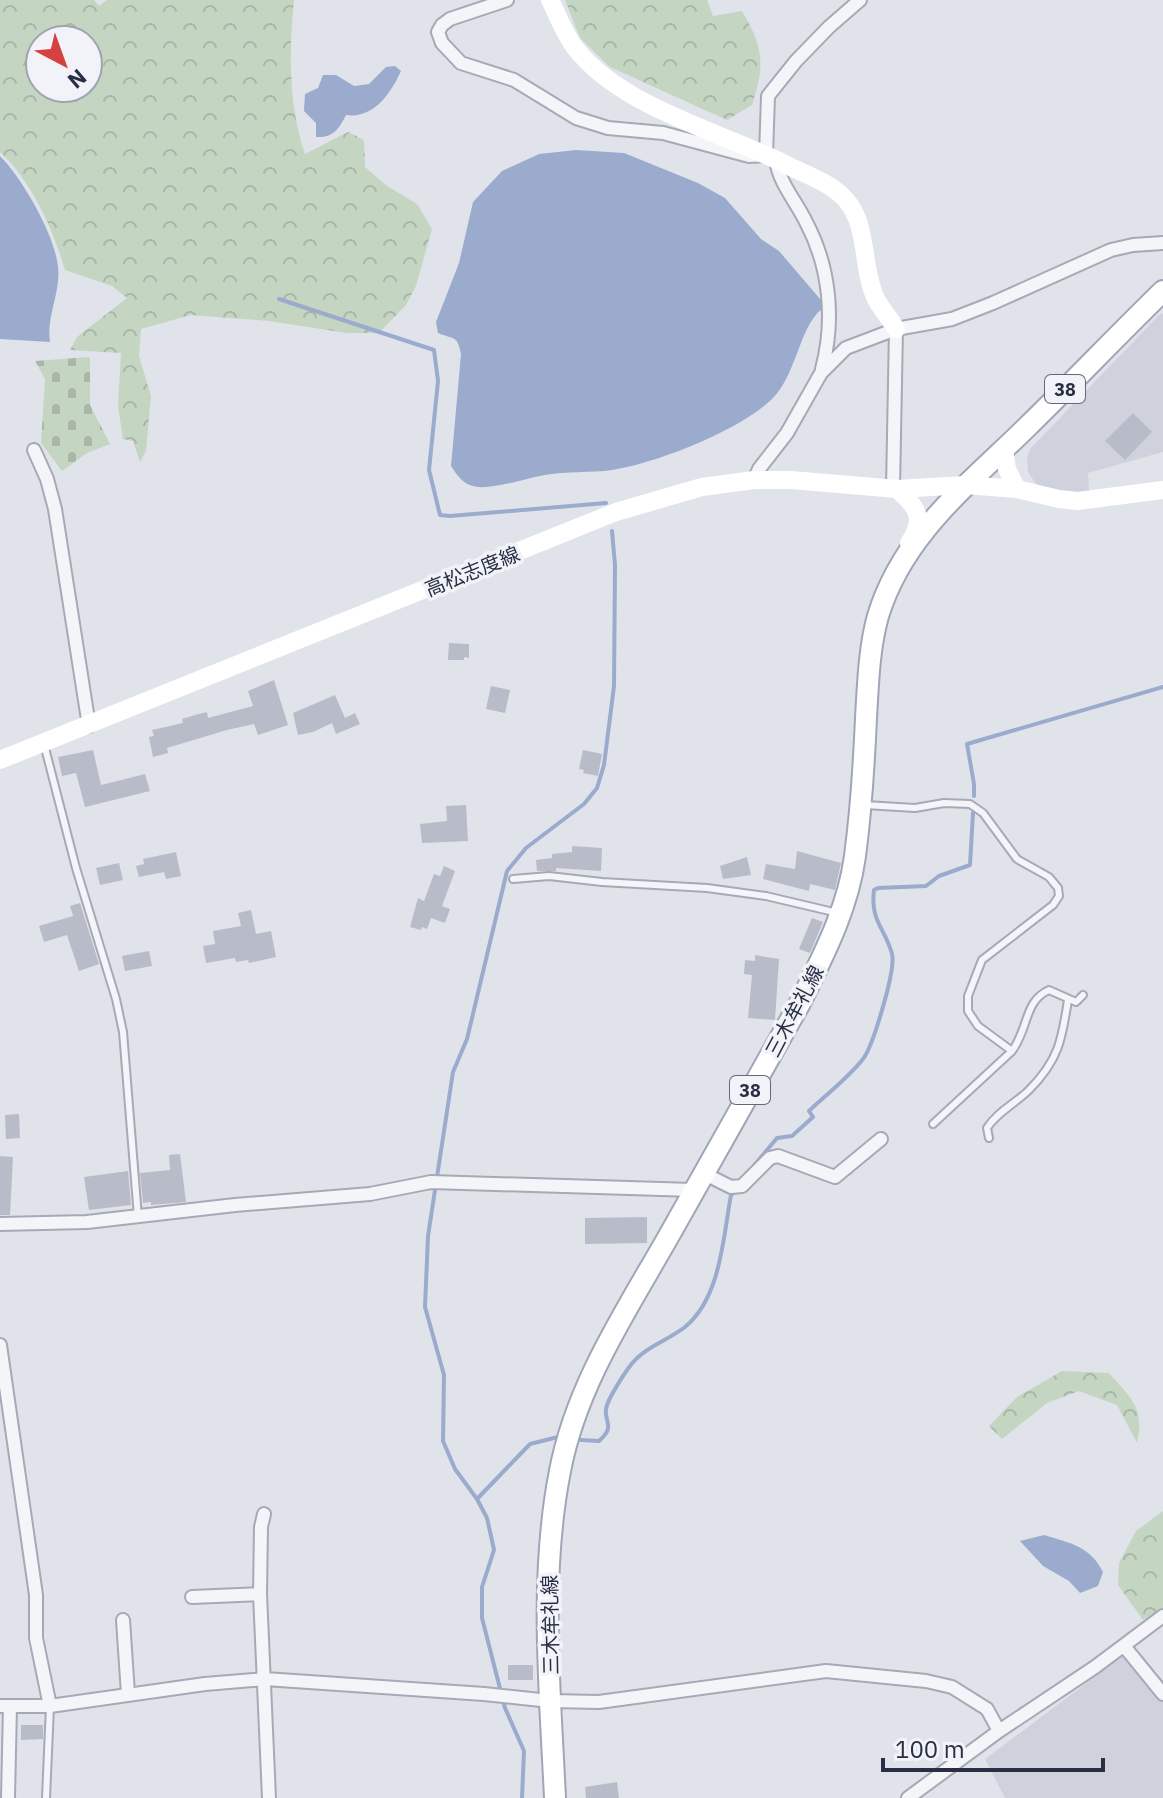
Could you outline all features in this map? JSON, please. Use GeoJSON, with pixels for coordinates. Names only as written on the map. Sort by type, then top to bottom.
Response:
{"type":"FeatureCollection","features":[{"type":"Feature","properties":{"kind":"main road"},"geometry":{"type":"LineString","coordinates":[[550,0],[574,46],[592,67],[614,83],[832,188],[845,198],[858,226],[876,300],[896,329]]}},
{"type":"Feature","properties":{"kind":"main road","name":"三木牟礼線"},"geometry":{"type":"LineString","coordinates":[[555,1798],[550,1701],[549,1546],[560,1469],[569,1433],[596,1365],[824,957],[840,914],[855,858],[873,642],[878,617],[896,574],[920,534],[965,485],[1163,291]]}},
{"type":"Feature","properties":{"kind":"main road"},"geometry":{"type":"LineString","coordinates":[[1004,450],[1007,469],[1017,489]]}},
{"type":"Feature","properties":{"kind":"main road","name":"高松志度線"},"geometry":{"type":"LineString","coordinates":[[0,760],[616,512],[702,487],[754,480],[895,489],[965,485],[1017,489],[1078,501],[1163,490]]}},
{"type":"Feature","properties":{"kind":"main road"},"geometry":{"type":"LineString","coordinates":[[895,489],[909,500],[919,518],[917,531],[899,558],[896,574]]}},
{"type":"Feature","properties":{"kind":"street"},"geometry":{"type":"LineString","coordinates":[[507,0],[450,19],[442,25],[438,32],[442,43],[461,63],[514,80],[576,118],[608,128],[663,133],[749,156],[771,158]]}},
{"type":"Feature","properties":{"kind":"street"},"geometry":{"type":"LineString","coordinates":[[821,373],[829,336],[830,302],[808,224],[771,158],[768,96],[796,61],[860,0]]}},
{"type":"Feature","properties":{"kind":"street"},"geometry":{"type":"LineString","coordinates":[[754,480],[787,433],[821,373],[846,348],[896,329],[965,314],[1111,250],[1163,243]]}},
{"type":"Feature","properties":{"kind":"street"},"geometry":{"type":"LineString","coordinates":[[895,489],[896,329]]}},
{"type":"Feature","properties":{"kind":"street"},"geometry":{"type":"LineString","coordinates":[[34,450],[47,479],[55,509],[89,726]]}},
{"type":"Feature","properties":{"kind":"street"},"geometry":{"type":"LineString","coordinates":[[0,1224],[138,1217],[370,1194],[436,1182],[698,1182],[742,1186],[770,1158],[778,1156],[835,1177],[881,1139]]}},
{"type":"Feature","properties":{"kind":"street"},"geometry":{"type":"LineString","coordinates":[[0,1345],[36,1595],[36,1638],[50,1706]]}},
{"type":"Feature","properties":{"kind":"street"},"geometry":{"type":"LineString","coordinates":[[264,1514],[260,1594],[269,1798]]}},
{"type":"Feature","properties":{"kind":"street"},"geometry":{"type":"LineString","coordinates":[[192,1597],[260,1594]]}},
{"type":"Feature","properties":{"kind":"street"},"geometry":{"type":"LineString","coordinates":[[908,1798],[1163,1616]]}},
{"type":"Feature","properties":{"kind":"street"},"geometry":{"type":"LineString","coordinates":[[123,1620],[128,1694]]}},
{"type":"Feature","properties":{"kind":"street"},"geometry":{"type":"LineString","coordinates":[[1124,1646],[1163,1694]]}},
{"type":"Feature","properties":{"kind":"street"},"geometry":{"type":"LineString","coordinates":[[8,1798],[4,1753],[5,1706],[50,1706],[265,1679],[599,1702],[826,1671],[926,1681],[952,1687],[987,1709],[999,1731]]}},
{"type":"Feature","properties":{"kind":"lane"},"geometry":{"type":"LineString","coordinates":[[44,744],[123,1032],[138,1217]]}},
{"type":"Feature","properties":{"kind":"lane"},"geometry":{"type":"LineString","coordinates":[[860,805],[915,808],[944,803],[970,804],[983,813],[1017,859],[1049,877],[1058,888],[1059,896],[1053,905],[982,960],[968,996],[968,1011],[978,1026],[1012,1051]]}},
{"type":"Feature","properties":{"kind":"lane"},"geometry":{"type":"LineString","coordinates":[[513,879],[549,876],[707,888],[766,896],[840,914]]}},
{"type":"Feature","properties":{"kind":"lane"},"geometry":{"type":"LineString","coordinates":[[933,1124],[1012,1051],[1020,1040],[1037,995],[1049,990],[1076,1002],[1083,995]]}},
{"type":"Feature","properties":{"kind":"lane"},"geometry":{"type":"LineString","coordinates":[[989,1138],[987,1128],[992,1120],[1029,1090],[1054,1059],[1061,1042],[1068,1000]]}},
{"type":"Feature","properties":{"kind":"lane"},"geometry":{"type":"LineString","coordinates":[[46,1798],[50,1706]]}},
{"type":"Feature","properties":{"kind":"shaded area"},"geometry":{"type":"Polygon","coordinates":[[[1161,313],[1163,452],[1088,473],[1089,493],[1038,487],[1028,472],[1030,449],[1161,313]]]}},
{"type":"Feature","properties":{"kind":"shaded area"},"geometry":{"type":"Polygon","coordinates":[[[1135,1647],[1163,1681],[1163,1798],[1005,1798],[985,1759],[1135,1647]]]}},
{"type":"Feature","properties":{"kind":"green space"},"geometry":{"type":"Polygon","coordinates":[[[0,0],[94,0],[99,6],[107,0],[294,0],[291,78],[295,116],[305,154],[348,132],[364,140],[365,167],[387,186],[417,204],[432,229],[416,286],[406,305],[379,333],[347,333],[269,321],[191,315],[141,329],[139,356],[151,396],[146,451],[140,462],[133,441],[123,439],[118,406],[121,353],[70,350],[77,337],[127,298],[112,286],[65,270],[40,207],[0,152],[0,0]]]}},
{"type":"Feature","properties":{"kind":"green space"},"geometry":{"type":"Polygon","coordinates":[[[565,0],[707,0],[713,16],[742,11],[755,36],[760,57],[759,79],[752,105],[727,120],[610,67],[580,38],[565,0]]]}},
{"type":"Feature","properties":{"kind":"green space"},"geometry":{"type":"Polygon","coordinates":[[[90,357],[90,405],[110,444],[87,453],[62,471],[41,443],[45,379],[35,361],[90,357]]]}},
{"type":"Feature","properties":{"kind":"green space"},"geometry":{"type":"Polygon","coordinates":[[[1062,1371],[1109,1373],[1134,1404],[1139,1421],[1137,1443],[1117,1405],[1079,1391],[1047,1403],[1002,1439],[989,1426],[1017,1397],[1062,1371]]]}},
{"type":"Feature","properties":{"kind":"green space"},"geometry":{"type":"Polygon","coordinates":[[[1163,1511],[1163,1608],[1143,1620],[1118,1585],[1119,1563],[1136,1531],[1163,1511]]]}},
{"type":"Feature","properties":{"kind":"water"},"geometry":{"type":"Polygon","coordinates":[[[395,66],[401,71],[380,103],[365,113],[346,115],[335,132],[316,137],[316,123],[304,111],[305,94],[318,88],[323,75],[336,75],[354,86],[369,84],[386,67],[395,66]]]}},
{"type":"Feature","properties":{"kind":"water"},"geometry":{"type":"Polygon","coordinates":[[[576,150],[624,153],[698,183],[725,198],[761,239],[779,251],[826,306],[810,324],[788,376],[772,399],[719,434],[651,461],[630,466],[553,474],[489,487],[473,486],[463,481],[451,466],[461,354],[456,340],[438,333],[436,322],[459,263],[473,202],[502,171],[539,154],[576,150]]]}},
{"type":"Feature","properties":{"kind":"water"},"geometry":{"type":"Polygon","coordinates":[[[0,156],[36,208],[56,254],[58,277],[50,342],[0,339],[0,156]]]}},
{"type":"Feature","properties":{"kind":"water"},"geometry":{"type":"Polygon","coordinates":[[[1044,1535],[1078,1547],[1092,1556],[1103,1572],[1098,1586],[1080,1593],[1069,1581],[1043,1566],[1020,1541],[1044,1535]]]}},
{"type":"Feature","properties":{"kind":"building"},"geometry":{"type":"Polygon","coordinates":[[[1133,413],[1152,432],[1125,460],[1105,441],[1133,413]]]}},
{"type":"Feature","properties":{"kind":"building"},"geometry":{"type":"Polygon","coordinates":[[[449,643],[469,644],[469,658],[448,660],[449,643]]]}},
{"type":"Feature","properties":{"kind":"building"},"geometry":{"type":"Polygon","coordinates":[[[274,680],[288,725],[258,735],[254,724],[227,730],[167,748],[168,753],[153,757],[149,737],[154,736],[152,730],[183,723],[182,719],[207,712],[208,718],[253,706],[248,691],[274,680]]]}},
{"type":"Feature","properties":{"kind":"building"},"geometry":{"type":"Polygon","coordinates":[[[491,686],[510,690],[505,713],[486,709],[491,686]]]}},
{"type":"Feature","properties":{"kind":"building"},"geometry":{"type":"Polygon","coordinates":[[[335,695],[345,718],[355,713],[360,724],[336,734],[332,723],[298,735],[293,713],[335,695]]]}},
{"type":"Feature","properties":{"kind":"building"},"geometry":{"type":"Polygon","coordinates":[[[93,750],[101,785],[145,774],[150,791],[85,807],[76,773],[62,776],[58,757],[93,750]]]}},
{"type":"Feature","properties":{"kind":"building"},"geometry":{"type":"Polygon","coordinates":[[[583,750],[602,754],[598,776],[579,769],[583,750]]]}},
{"type":"Feature","properties":{"kind":"building"},"geometry":{"type":"Polygon","coordinates":[[[466,805],[468,841],[422,843],[420,824],[447,821],[446,806],[466,805]]]}},
{"type":"Feature","properties":{"kind":"building"},"geometry":{"type":"Polygon","coordinates":[[[572,846],[602,848],[601,871],[556,868],[556,871],[537,871],[536,860],[572,852],[572,846]]]}},
{"type":"Feature","properties":{"kind":"building"},"geometry":{"type":"Polygon","coordinates":[[[797,851],[841,863],[835,890],[810,884],[809,891],[763,879],[766,864],[795,869],[797,851]]]}},
{"type":"Feature","properties":{"kind":"building"},"geometry":{"type":"Polygon","coordinates":[[[176,852],[181,876],[166,879],[164,872],[139,877],[136,866],[144,864],[143,859],[176,852]]]}},
{"type":"Feature","properties":{"kind":"building"},"geometry":{"type":"Polygon","coordinates":[[[747,857],[751,875],[723,879],[720,866],[747,857]]]}},
{"type":"Feature","properties":{"kind":"building"},"geometry":{"type":"Polygon","coordinates":[[[119,863],[123,880],[100,885],[96,868],[119,863]]]}},
{"type":"Feature","properties":{"kind":"building"},"geometry":{"type":"Polygon","coordinates":[[[444,866],[455,871],[442,906],[450,909],[445,923],[431,918],[427,929],[410,927],[418,898],[424,901],[434,874],[440,876],[444,866]]]}},
{"type":"Feature","properties":{"kind":"building"},"geometry":{"type":"Polygon","coordinates":[[[80,903],[99,964],[79,971],[67,935],[44,942],[39,926],[73,916],[70,906],[80,903]]]}},
{"type":"Feature","properties":{"kind":"building"},"geometry":{"type":"Polygon","coordinates":[[[251,910],[256,934],[271,931],[276,957],[249,963],[248,960],[236,962],[235,958],[206,963],[203,946],[215,944],[213,931],[241,926],[238,913],[251,910]]]}},
{"type":"Feature","properties":{"kind":"building"},"geometry":{"type":"Polygon","coordinates":[[[812,918],[823,922],[810,953],[799,949],[812,918]]]}},
{"type":"Feature","properties":{"kind":"building"},"geometry":{"type":"Polygon","coordinates":[[[149,951],[152,966],[125,971],[122,956],[149,951]]]}},
{"type":"Feature","properties":{"kind":"building"},"geometry":{"type":"Polygon","coordinates":[[[755,955],[779,959],[775,1020],[748,1018],[752,975],[744,974],[745,960],[755,961],[755,955]]]}},
{"type":"Feature","properties":{"kind":"building"},"geometry":{"type":"Polygon","coordinates":[[[19,1114],[20,1138],[6,1139],[5,1115],[19,1114]]]}},
{"type":"Feature","properties":{"kind":"building"},"geometry":{"type":"Polygon","coordinates":[[[180,1154],[186,1202],[143,1203],[140,1173],[170,1170],[169,1155],[180,1154]]]}},
{"type":"Feature","properties":{"kind":"building"},"geometry":{"type":"Polygon","coordinates":[[[0,1156],[13,1157],[10,1215],[0,1215],[0,1156]]]}},
{"type":"Feature","properties":{"kind":"building"},"geometry":{"type":"Polygon","coordinates":[[[128,1171],[131,1205],[89,1210],[84,1177],[128,1171]]]}},
{"type":"Feature","properties":{"kind":"building"},"geometry":{"type":"Polygon","coordinates":[[[647,1217],[647,1243],[585,1244],[585,1218],[647,1217]]]}},
{"type":"Feature","properties":{"kind":"building"},"geometry":{"type":"Polygon","coordinates":[[[508,1665],[533,1665],[533,1680],[508,1680],[508,1665]]]}},
{"type":"Feature","properties":{"kind":"building"},"geometry":{"type":"Polygon","coordinates":[[[21,1725],[43,1725],[43,1739],[21,1740],[21,1725]]]}},
{"type":"Feature","properties":{"kind":"building"},"geometry":{"type":"Polygon","coordinates":[[[617,1782],[619,1798],[586,1798],[585,1787],[617,1782]]]}},
{"type":"Feature","properties":{"kind":"waterway"},"geometry":{"type":"LineString","coordinates":[[279,299],[434,350],[438,381],[429,470],[440,515],[606,503]]}},
{"type":"Feature","properties":{"kind":"waterway"},"geometry":{"type":"LineString","coordinates":[[522,1798],[524,1751],[505,1708],[482,1618],[482,1587],[494,1550],[491,1536],[487,1518],[455,1469],[443,1441],[444,1375],[425,1307],[428,1236],[453,1072],[467,1039],[507,871],[526,848],[584,804],[597,788],[604,765],[614,686],[615,565],[612,531]]}},
{"type":"Feature","properties":{"kind":"waterway"},"geometry":{"type":"LineString","coordinates":[[974,796],[967,744],[1163,687]]}},
{"type":"Feature","properties":{"kind":"waterway"},"geometry":{"type":"LineString","coordinates":[[747,1174],[777,1138],[792,1136],[813,1117],[809,1111],[851,1073],[867,1051],[883,1008],[892,963],[892,954],[874,909],[874,890],[926,886],[939,876],[970,865],[973,813]]}},
{"type":"Feature","properties":{"kind":"waterway"},"geometry":{"type":"LineString","coordinates":[[581,1440],[599,1441],[604,1436],[608,1428],[607,1405],[630,1366],[649,1349],[685,1327],[706,1300],[718,1266],[731,1195],[735,1191]]}},
{"type":"Feature","properties":{"kind":"waterway"},"geometry":{"type":"LineString","coordinates":[[477,1499],[530,1444],[562,1436]]}}]}
